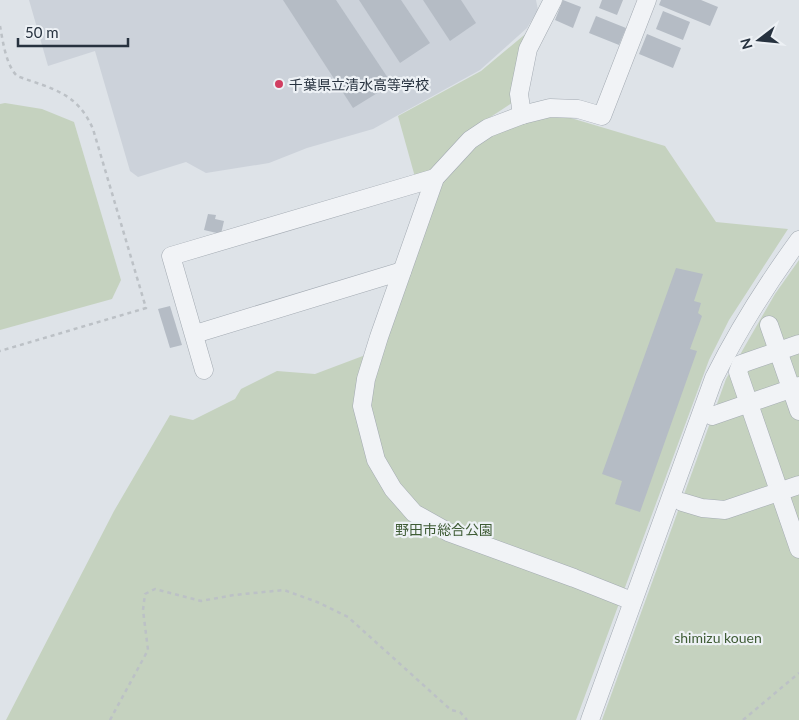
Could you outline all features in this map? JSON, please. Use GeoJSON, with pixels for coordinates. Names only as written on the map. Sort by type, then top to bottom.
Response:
{"type":"FeatureCollection","features":[{"type":"Feature","properties":{"kind":"street"},"geometry":{"type":"LineString","coordinates":[[522,114],[519,94],[528,49],[553,0]]}},
{"type":"Feature","properties":{"kind":"street"},"geometry":{"type":"LineString","coordinates":[[632,601],[448,532],[414,513],[393,489],[376,460],[362,406],[366,379],[435,178],[470,140],[488,128],[522,114],[550,108],[578,109],[602,116],[647,0]]}},
{"type":"Feature","properties":{"kind":"street"},"geometry":{"type":"LineString","coordinates":[[204,370],[171,256],[435,178]]}},
{"type":"Feature","properties":{"kind":"street"},"geometry":{"type":"LineString","coordinates":[[590,720],[714,378],[730,345],[799,240]]}},
{"type":"Feature","properties":{"kind":"street"},"geometry":{"type":"LineString","coordinates":[[194,334],[402,271]]}},
{"type":"Feature","properties":{"kind":"street"},"geometry":{"type":"LineString","coordinates":[[769,325],[778,351],[795,388],[799,410]]}},
{"type":"Feature","properties":{"kind":"street"},"geometry":{"type":"LineString","coordinates":[[799,344],[741,364],[738,372],[799,549]]}},
{"type":"Feature","properties":{"kind":"street"},"geometry":{"type":"LineString","coordinates":[[712,416],[795,388]]}},
{"type":"Feature","properties":{"kind":"street"},"geometry":{"type":"LineString","coordinates":[[682,502],[702,508],[725,510],[799,485]]}},
{"type":"Feature","properties":{"kind":"path"},"geometry":{"type":"LineString","coordinates":[[0,26],[4,46],[13,72],[17,76],[67,95],[86,114],[93,129],[146,308],[0,351]]}},
{"type":"Feature","properties":{"kind":"path"},"geometry":{"type":"LineString","coordinates":[[110,720],[148,650],[143,610],[145,594],[155,589],[201,601],[234,594],[284,590],[317,602],[348,617],[451,710],[460,712],[467,720]]}},
{"type":"Feature","properties":{"kind":"path"},"geometry":{"type":"LineString","coordinates":[[743,720],[799,673]]}},
{"type":"Feature","properties":{"kind":"shaded area","name":"千葉県立清水高等学校"},"geometry":{"type":"Polygon","coordinates":[[[29,0],[536,0],[538,10],[527,28],[480,70],[373,129],[307,148],[269,163],[206,173],[186,162],[138,177],[130,171],[95,51],[48,66],[29,0]]]}},
{"type":"Feature","properties":{"kind":"green space"},"geometry":{"type":"Polygon","coordinates":[[[529,31],[515,101],[480,124],[435,171],[415,177],[398,116],[481,71],[529,31]]]}},
{"type":"Feature","properties":{"kind":"green space"},"geometry":{"type":"Polygon","coordinates":[[[5,103],[42,109],[74,122],[121,280],[112,299],[0,330],[0,104],[5,103]]]}},
{"type":"Feature","properties":{"kind":"green space","name":"野田市総合公園"},"geometry":{"type":"Polygon","coordinates":[[[564,116],[665,146],[716,222],[788,229],[729,320],[709,360],[576,720],[6,720],[114,511],[170,415],[193,420],[235,399],[241,389],[277,371],[315,374],[384,348],[438,189],[454,164],[475,143],[526,118],[564,116]]]}},
{"type":"Feature","properties":{"kind":"green space","name":"shimizu kouen"},"geometry":{"type":"Polygon","coordinates":[[[799,260],[799,720],[602,720],[726,379],[775,294],[799,260]]]}},
{"type":"Feature","properties":{"kind":"building"},"geometry":{"type":"Polygon","coordinates":[[[283,0],[336,0],[392,84],[353,108],[283,0]]]}},
{"type":"Feature","properties":{"kind":"building"},"geometry":{"type":"Polygon","coordinates":[[[359,0],[401,0],[430,43],[400,63],[359,0]]]}},
{"type":"Feature","properties":{"kind":"building"},"geometry":{"type":"Polygon","coordinates":[[[423,0],[461,0],[476,23],[450,41],[423,0]]]}},
{"type":"Feature","properties":{"kind":"building"},"geometry":{"type":"Polygon","coordinates":[[[563,0],[581,7],[573,28],[555,20],[563,0]]]}},
{"type":"Feature","properties":{"kind":"building"},"geometry":{"type":"Polygon","coordinates":[[[602,0],[623,0],[617,15],[599,8],[602,0]]]}},
{"type":"Feature","properties":{"kind":"building"},"geometry":{"type":"Polygon","coordinates":[[[661,0],[701,0],[718,7],[710,26],[659,5],[661,0]]]}},
{"type":"Feature","properties":{"kind":"building"},"geometry":{"type":"Polygon","coordinates":[[[663,11],[690,22],[683,40],[656,29],[663,11]]]}},
{"type":"Feature","properties":{"kind":"building"},"geometry":{"type":"Polygon","coordinates":[[[596,16],[626,28],[619,45],[589,33],[596,16]]]}},
{"type":"Feature","properties":{"kind":"building"},"geometry":{"type":"Polygon","coordinates":[[[647,34],[681,48],[673,68],[639,54],[647,34]]]}},
{"type":"Feature","properties":{"kind":"building"},"geometry":{"type":"Polygon","coordinates":[[[208,214],[216,215],[215,219],[224,221],[221,234],[204,230],[208,214]]]}},
{"type":"Feature","properties":{"kind":"building"},"geometry":{"type":"Polygon","coordinates":[[[676,268],[703,274],[694,301],[701,303],[698,313],[702,316],[690,349],[697,351],[640,512],[615,504],[622,481],[602,474],[676,268]]]}},
{"type":"Feature","properties":{"kind":"building"},"geometry":{"type":"Polygon","coordinates":[[[170,306],[182,345],[170,348],[158,309],[170,306]]]}},
{"type":"Feature","properties":{"kind":"place","name":"千葉県立清水高等学校"},"geometry":{"type":"Point","coordinates":[279,84]}}]}
